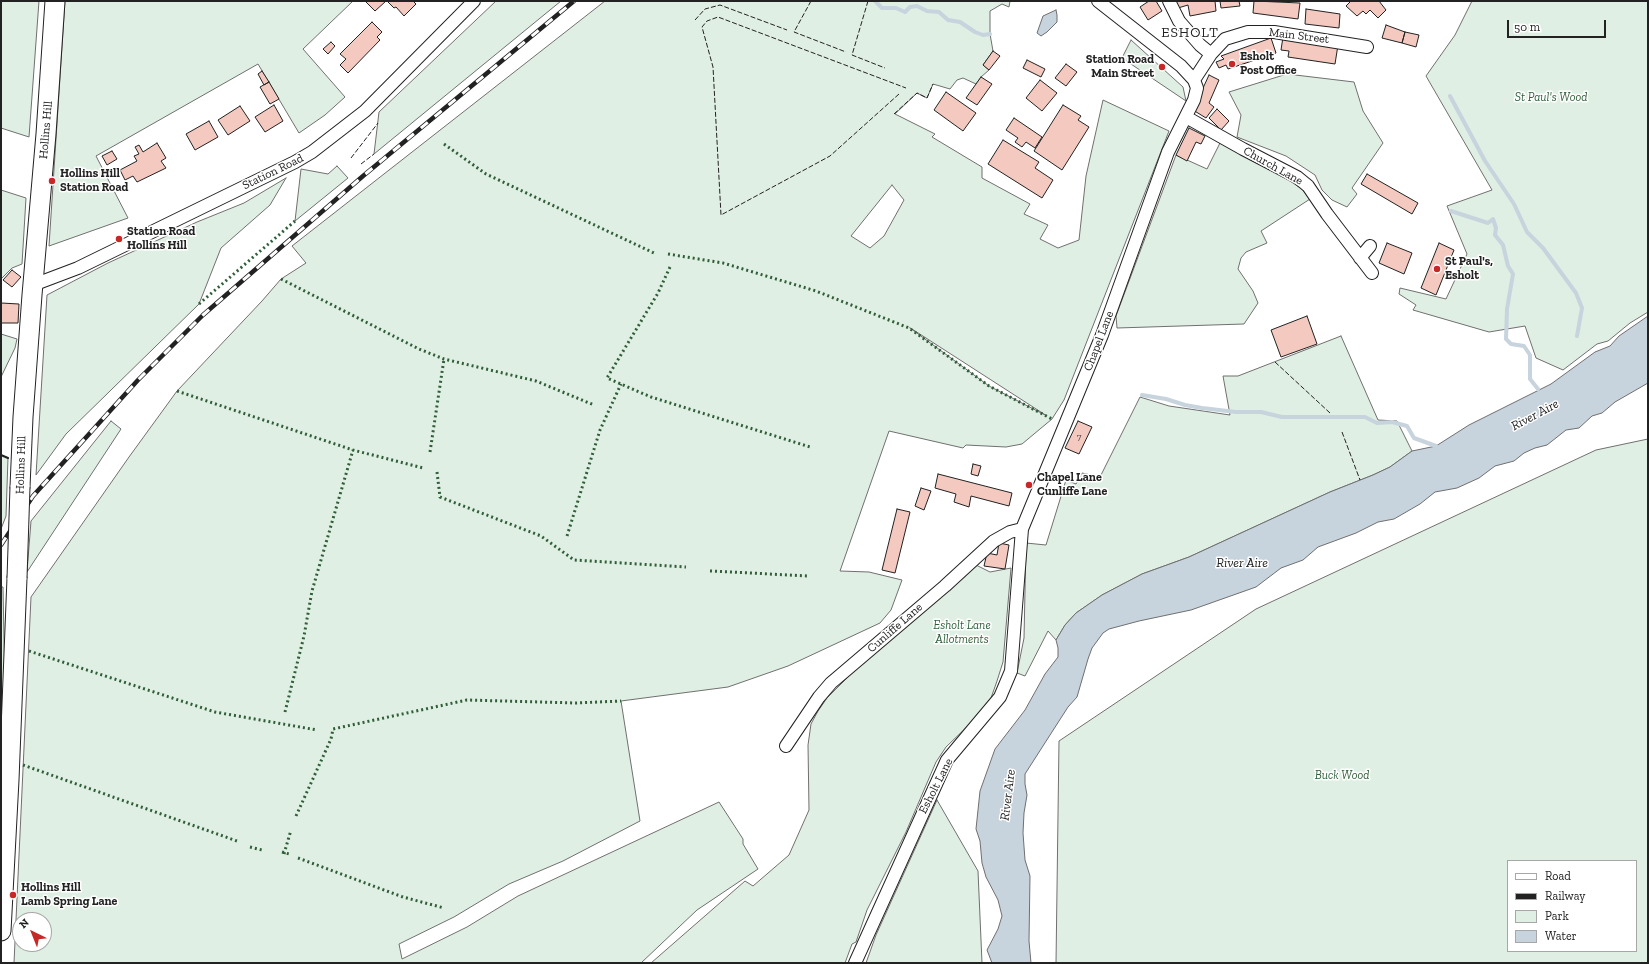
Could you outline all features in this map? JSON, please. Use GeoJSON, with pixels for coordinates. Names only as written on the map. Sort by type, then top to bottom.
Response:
{"type":"FeatureCollection","features":[{"type":"Feature","properties":{"kind":"main road","name":"Hollins Hill"},"geometry":{"type":"LineString","coordinates":[[1,931],[21,467],[33,285],[46,134],[55,1]]}},
{"type":"Feature","properties":{"kind":"street","name":"Station Road"},"geometry":{"type":"LineString","coordinates":[[33,285],[78,268],[295,162],[312,152],[365,111],[474,1]]}},
{"type":"Feature","properties":{"kind":"street"},"geometry":{"type":"LineString","coordinates":[[1098,1],[1181,66],[1194,80],[1197,88],[1194,100],[1186,117]]}},
{"type":"Feature","properties":{"kind":"street"},"geometry":{"type":"LineString","coordinates":[[1169,1],[1179,21],[1200,45],[1211,54]]}},
{"type":"Feature","properties":{"kind":"street","name":"Main Street"},"geometry":{"type":"LineString","coordinates":[[1194,80],[1211,54],[1225,39],[1248,32],[1274,32],[1367,47]]}},
{"type":"Feature","properties":{"kind":"street","name":"Church Lane"},"geometry":{"type":"LineString","coordinates":[[1186,117],[1297,177],[1308,186],[1327,214],[1372,273]]}},
{"type":"Feature","properties":{"kind":"street","name":"Chapel Lane"},"geometry":{"type":"LineString","coordinates":[[1020,566],[1022,529],[1102,335],[1168,152],[1186,117]]}},
{"type":"Feature","properties":{"kind":"street"},"geometry":{"type":"LineString","coordinates":[[1360,258],[1370,246]]}},
{"type":"Feature","properties":{"kind":"street","name":"Cunliffe Lane"},"geometry":{"type":"LineString","coordinates":[[786,746],[819,697],[831,683],[945,586],[994,541],[1010,532],[1022,529]]}},
{"type":"Feature","properties":{"kind":"street","name":"Esholt Lane"},"geometry":{"type":"LineString","coordinates":[[855,963],[947,760],[1000,697],[1009,677],[1011,671],[1020,566]]}},
{"type":"Feature","properties":{"kind":"green space"},"geometry":{"type":"Polygon","coordinates":[[[1,1],[39,1],[29,137],[1,128],[1,1]]]}},
{"type":"Feature","properties":{"kind":"green space"},"geometry":{"type":"Polygon","coordinates":[[[65,1],[353,1],[303,49],[345,97],[325,115],[299,133],[258,64],[96,156],[128,218],[49,246],[65,1]]]}},
{"type":"Feature","properties":{"kind":"green space"},"geometry":{"type":"Polygon","coordinates":[[[496,1],[561,1],[374,154],[379,112],[496,1]]]}},
{"type":"Feature","properties":{"kind":"green space"},"geometry":{"type":"Polygon","coordinates":[[[605,1],[1010,1],[1009,7],[1002,4],[990,11],[990,34],[993,51],[983,65],[989,70],[976,84],[963,78],[957,80],[950,89],[933,84],[927,98],[917,93],[895,114],[935,134],[932,137],[982,167],[982,178],[1030,204],[1024,214],[1048,225],[1040,239],[1058,248],[1079,240],[1086,176],[1103,100],[1169,131],[1064,400],[1052,419],[1022,444],[1006,447],[966,445],[963,448],[889,431],[840,571],[869,572],[902,580],[891,610],[880,623],[788,666],[728,687],[621,701],[640,821],[563,861],[509,884],[454,917],[399,944],[402,959],[467,927],[518,896],[719,802],[743,839],[743,844],[758,869],[697,910],[641,963],[14,963],[15,952],[52,952],[52,912],[16,912],[31,597],[177,391],[281,279],[306,263],[292,246],[605,1]],[[892,185],[851,236],[870,248],[884,236],[904,200],[892,185]],[[910,328],[989,386],[1047,416],[910,328]]]}},
{"type":"Feature","properties":{"kind":"green space","name":"St Paul's Wood"},"geometry":{"type":"Polygon","coordinates":[[[1472,1],[1648,1],[1648,312],[1630,323],[1608,341],[1597,344],[1563,370],[1536,358],[1525,326],[1489,332],[1413,310],[1416,305],[1399,294],[1400,288],[1446,299],[1467,254],[1447,206],[1492,190],[1426,76],[1455,35],[1472,1]]]}},
{"type":"Feature","properties":{"kind":"green space"},"geometry":{"type":"Polygon","coordinates":[[[1131,40],[1183,87],[1186,101],[1122,58],[1131,40]]]}},
{"type":"Feature","properties":{"kind":"green space"},"geometry":{"type":"Polygon","coordinates":[[[1287,74],[1354,82],[1363,111],[1383,143],[1352,188],[1357,194],[1347,207],[1332,200],[1322,190],[1315,175],[1286,156],[1237,137],[1241,115],[1229,92],[1287,74]]]}},
{"type":"Feature","properties":{"kind":"green space"},"geometry":{"type":"Polygon","coordinates":[[[1220,143],[1290,181],[1302,189],[1310,199],[1261,231],[1267,243],[1246,252],[1241,258],[1238,269],[1253,291],[1258,303],[1244,324],[1117,328],[1116,316],[1176,155],[1207,169],[1220,143]]]}},
{"type":"Feature","properties":{"kind":"green space"},"geometry":{"type":"Polygon","coordinates":[[[337,166],[348,178],[295,221],[301,169],[328,174],[337,166]]]}},
{"type":"Feature","properties":{"kind":"green space"},"geometry":{"type":"Polygon","coordinates":[[[286,178],[270,205],[221,248],[199,304],[66,434],[36,475],[47,295],[108,263],[197,222],[244,203],[286,178]]]}},
{"type":"Feature","properties":{"kind":"green space"},"geometry":{"type":"Polygon","coordinates":[[[1,190],[26,198],[22,264],[12,268],[1,279],[1,190]]]}},
{"type":"Feature","properties":{"kind":"green space"},"geometry":{"type":"Polygon","coordinates":[[[1,334],[17,339],[15,348],[1,377],[1,334]]]}},
{"type":"Feature","properties":{"kind":"green space"},"geometry":{"type":"Polygon","coordinates":[[[1341,336],[1378,420],[1397,421],[1412,451],[1390,467],[1373,475],[1330,492],[1189,557],[1142,574],[1102,595],[1076,613],[1065,625],[1056,640],[1048,631],[1025,676],[1017,673],[1024,638],[1026,543],[1046,545],[1066,480],[1076,484],[1082,473],[1100,477],[1140,397],[1169,406],[1230,415],[1223,376],[1238,376],[1341,336]]]}},
{"type":"Feature","properties":{"kind":"green space"},"geometry":{"type":"Polygon","coordinates":[[[111,421],[121,429],[27,572],[31,521],[111,421]]]}},
{"type":"Feature","properties":{"kind":"green space","name":"Buck Wood"},"geometry":{"type":"Polygon","coordinates":[[[1648,439],[1648,963],[1056,963],[1059,741],[1256,609],[1596,450],[1648,439]]]}},
{"type":"Feature","properties":{"kind":"green space"},"geometry":{"type":"Polygon","coordinates":[[[1,455],[8,458],[6,516],[1,529],[1,455]]]}},
{"type":"Feature","properties":{"kind":"green space","name":"Esholt Lane Allotments"},"geometry":{"type":"Polygon","coordinates":[[[974,564],[990,572],[1011,568],[1003,662],[997,681],[991,698],[974,720],[946,747],[936,762],[906,832],[867,910],[856,942],[852,944],[845,963],[651,963],[745,881],[753,886],[789,855],[809,810],[808,745],[811,724],[818,711],[827,698],[862,663],[974,564]]]}},
{"type":"Feature","properties":{"kind":"green space"},"geometry":{"type":"Polygon","coordinates":[[[1,587],[3,587],[5,693],[1,692],[1,587]]]}},
{"type":"Feature","properties":{"kind":"green space"},"geometry":{"type":"Polygon","coordinates":[[[937,800],[978,871],[982,963],[866,963],[876,935],[937,800]]]}},
{"type":"Feature","properties":{"kind":"water"},"geometry":{"type":"Polygon","coordinates":[[[1056,10],[1057,22],[1041,36],[1037,33],[1043,16],[1056,10]]]}},
{"type":"Feature","properties":{"kind":"water","name":"River Aire"},"geometry":{"type":"Polygon","coordinates":[[[1648,316],[1648,383],[1615,402],[1602,413],[1592,416],[1579,428],[1566,430],[1547,445],[1524,453],[1514,461],[1495,466],[1479,478],[1457,488],[1435,492],[1420,504],[1394,519],[1378,522],[1356,533],[1318,547],[1303,560],[1281,568],[1256,587],[1191,610],[1139,621],[1109,629],[1103,633],[1092,648],[1077,697],[1068,707],[1025,774],[1027,795],[1023,833],[1025,860],[1030,876],[1029,941],[1031,963],[992,963],[987,950],[998,929],[1002,916],[998,900],[986,877],[982,863],[980,841],[976,829],[980,791],[995,749],[1025,710],[1045,674],[1058,657],[1056,640],[1065,625],[1076,613],[1102,595],[1142,574],[1189,557],[1330,492],[1373,475],[1390,467],[1412,451],[1436,446],[1469,425],[1551,384],[1595,352],[1610,346],[1619,336],[1648,316]]]}},
{"type":"Feature","properties":{"kind":"building"},"geometry":{"type":"Polygon","coordinates":[[[365,1],[386,1],[375,11],[365,1]]]}},
{"type":"Feature","properties":{"kind":"building"},"geometry":{"type":"Polygon","coordinates":[[[387,1],[413,1],[416,4],[404,16],[396,7],[394,8],[387,1]]]}},
{"type":"Feature","properties":{"kind":"building"},"geometry":{"type":"Polygon","coordinates":[[[1149,1],[1156,1],[1162,11],[1148,20],[1140,7],[1149,1]]]}},
{"type":"Feature","properties":{"kind":"building"},"geometry":{"type":"Polygon","coordinates":[[[1176,1],[1215,1],[1216,11],[1190,16],[1188,5],[1178,8],[1176,1]]]}},
{"type":"Feature","properties":{"kind":"building"},"geometry":{"type":"Polygon","coordinates":[[[1220,1],[1239,1],[1240,6],[1221,8],[1220,1]]]}},
{"type":"Feature","properties":{"kind":"building"},"geometry":{"type":"Polygon","coordinates":[[[1254,1],[1300,3],[1298,19],[1253,13],[1254,1]]]}},
{"type":"Feature","properties":{"kind":"building"},"geometry":{"type":"Polygon","coordinates":[[[1351,1],[1379,1],[1386,10],[1378,18],[1370,10],[1366,14],[1363,11],[1357,16],[1346,6],[1351,1]]]}},
{"type":"Feature","properties":{"kind":"building"},"geometry":{"type":"Polygon","coordinates":[[[1306,9],[1340,14],[1339,28],[1305,24],[1306,9]]]}},
{"type":"Feature","properties":{"kind":"building"},"geometry":{"type":"Polygon","coordinates":[[[372,22],[382,32],[377,37],[380,40],[348,73],[340,65],[346,59],[340,54],[372,22]]]}},
{"type":"Feature","properties":{"kind":"building"},"geometry":{"type":"Polygon","coordinates":[[[1386,25],[1405,32],[1402,43],[1382,38],[1386,25]]]}},
{"type":"Feature","properties":{"kind":"building"},"geometry":{"type":"Polygon","coordinates":[[[1405,32],[1419,35],[1416,47],[1402,43],[1405,32]]]}},
{"type":"Feature","properties":{"kind":"building"},"geometry":{"type":"Polygon","coordinates":[[[1283,37],[1338,45],[1335,64],[1288,57],[1289,51],[1281,50],[1283,37]]]}},
{"type":"Feature","properties":{"kind":"building"},"geometry":{"type":"Polygon","coordinates":[[[1271,38],[1276,53],[1228,69],[1226,65],[1219,68],[1216,62],[1224,59],[1221,56],[1271,38]]]}},
{"type":"Feature","properties":{"kind":"building"},"geometry":{"type":"Polygon","coordinates":[[[331,42],[335,46],[328,54],[323,49],[331,42]]]}},
{"type":"Feature","properties":{"kind":"building"},"geometry":{"type":"Polygon","coordinates":[[[993,51],[1000,56],[989,70],[983,65],[993,51]]]}},
{"type":"Feature","properties":{"kind":"building"},"geometry":{"type":"Polygon","coordinates":[[[1027,60],[1045,69],[1041,77],[1023,68],[1027,60]]]}},
{"type":"Feature","properties":{"kind":"building"},"geometry":{"type":"Polygon","coordinates":[[[1066,64],[1077,72],[1066,86],[1055,78],[1066,64]]]}},
{"type":"Feature","properties":{"kind":"building"},"geometry":{"type":"Polygon","coordinates":[[[262,71],[269,82],[264,85],[258,74],[262,71]]]}},
{"type":"Feature","properties":{"kind":"building"},"geometry":{"type":"Polygon","coordinates":[[[1209,75],[1219,80],[1209,103],[1214,107],[1206,118],[1193,110],[1209,75]]]}},
{"type":"Feature","properties":{"kind":"building"},"geometry":{"type":"Polygon","coordinates":[[[981,77],[992,84],[977,105],[966,98],[981,77]]]}},
{"type":"Feature","properties":{"kind":"building"},"geometry":{"type":"Polygon","coordinates":[[[1040,80],[1057,93],[1042,111],[1026,98],[1040,80]]]}},
{"type":"Feature","properties":{"kind":"building"},"geometry":{"type":"Polygon","coordinates":[[[269,82],[279,99],[270,104],[260,87],[269,82]]]}},
{"type":"Feature","properties":{"kind":"building"},"geometry":{"type":"Polygon","coordinates":[[[946,92],[976,113],[963,131],[934,110],[946,92]]]}},
{"type":"Feature","properties":{"kind":"building"},"geometry":{"type":"Polygon","coordinates":[[[274,105],[283,121],[265,132],[255,117],[274,105]]]}},
{"type":"Feature","properties":{"kind":"building"},"geometry":{"type":"Polygon","coordinates":[[[1063,105],[1081,116],[1078,120],[1089,127],[1062,170],[1034,151],[1063,105]]]}},
{"type":"Feature","properties":{"kind":"building"},"geometry":{"type":"Polygon","coordinates":[[[240,106],[250,121],[228,135],[218,120],[240,106]]]}},
{"type":"Feature","properties":{"kind":"building"},"geometry":{"type":"Polygon","coordinates":[[[1217,109],[1229,121],[1221,130],[1209,118],[1217,109]]]}},
{"type":"Feature","properties":{"kind":"building"},"geometry":{"type":"Polygon","coordinates":[[[1014,118],[1042,137],[1035,148],[1026,142],[1022,147],[1015,142],[1018,138],[1006,130],[1014,118]]]}},
{"type":"Feature","properties":{"kind":"building"},"geometry":{"type":"Polygon","coordinates":[[[209,121],[218,137],[195,150],[186,134],[209,121]]]}},
{"type":"Feature","properties":{"kind":"building"},"geometry":{"type":"Polygon","coordinates":[[[1189,128],[1205,136],[1201,144],[1196,142],[1187,161],[1176,155],[1189,128]]]}},
{"type":"Feature","properties":{"kind":"building"},"geometry":{"type":"Polygon","coordinates":[[[1003,140],[1039,162],[1035,168],[1053,180],[1042,198],[988,164],[1003,140]]]}},
{"type":"Feature","properties":{"kind":"building"},"geometry":{"type":"Polygon","coordinates":[[[157,143],[166,158],[161,161],[166,168],[137,182],[133,176],[125,180],[120,170],[137,161],[134,156],[139,154],[135,147],[139,145],[143,152],[157,143]]]}},
{"type":"Feature","properties":{"kind":"building"},"geometry":{"type":"Polygon","coordinates":[[[112,151],[117,159],[107,165],[102,156],[112,151]]]}},
{"type":"Feature","properties":{"kind":"building"},"geometry":{"type":"Polygon","coordinates":[[[1367,174],[1418,203],[1412,214],[1361,184],[1367,174]]]}},
{"type":"Feature","properties":{"kind":"building"},"geometry":{"type":"Polygon","coordinates":[[[1387,243],[1412,253],[1404,274],[1379,263],[1387,243]]]}},
{"type":"Feature","properties":{"kind":"building","name":"St Paul's, Esholt"},"geometry":{"type":"Polygon","coordinates":[[[1439,243],[1454,250],[1436,295],[1421,288],[1439,243]]]}},
{"type":"Feature","properties":{"kind":"building"},"geometry":{"type":"Polygon","coordinates":[[[12,270],[21,277],[12,287],[3,280],[12,270]]]}},
{"type":"Feature","properties":{"kind":"building"},"geometry":{"type":"Polygon","coordinates":[[[1,303],[19,304],[18,323],[1,323],[1,303]]]}},
{"type":"Feature","properties":{"kind":"building"},"geometry":{"type":"Polygon","coordinates":[[[1307,316],[1317,344],[1281,357],[1271,330],[1307,316]]]}},
{"type":"Feature","properties":{"kind":"building"},"geometry":{"type":"Polygon","coordinates":[[[1078,421],[1092,427],[1079,454],[1065,448],[1078,421]]]}},
{"type":"Feature","properties":{"kind":"building"},"geometry":{"type":"Polygon","coordinates":[[[973,464],[981,466],[978,476],[971,474],[973,464]]]}},
{"type":"Feature","properties":{"kind":"building"},"geometry":{"type":"Polygon","coordinates":[[[938,474],[1012,493],[1009,506],[971,496],[969,507],[954,502],[956,494],[935,488],[938,474]]]}},
{"type":"Feature","properties":{"kind":"building"},"geometry":{"type":"Polygon","coordinates":[[[921,488],[931,491],[924,510],[915,506],[921,488]]]}},
{"type":"Feature","properties":{"kind":"building"},"geometry":{"type":"Polygon","coordinates":[[[897,509],[910,512],[895,573],[882,570],[897,509]]]}},
{"type":"Feature","properties":{"kind":"building"},"geometry":{"type":"Polygon","coordinates":[[[999,543],[1009,545],[1005,569],[984,566],[987,553],[997,555],[999,543]]]}},
{"type":"Feature","properties":{"kind":"waterway"},"geometry":{"type":"LineString","coordinates":[[875,1],[882,8],[896,8],[905,12],[910,7],[917,6],[927,11],[939,12],[948,20],[960,22],[975,32],[983,35],[990,34]]}},
{"type":"Feature","properties":{"kind":"waterway"},"geometry":{"type":"LineString","coordinates":[[1450,96],[1485,161],[1514,204],[1527,232],[1543,248],[1576,293],[1582,308],[1577,336]]}},
{"type":"Feature","properties":{"kind":"waterway"},"geometry":{"type":"LineString","coordinates":[[1451,211],[1488,223],[1493,219],[1496,228],[1495,235],[1503,245],[1508,266],[1513,274],[1507,309],[1506,339],[1511,344],[1524,346],[1530,355],[1530,379],[1538,389]]}},
{"type":"Feature","properties":{"kind":"waterway"},"geometry":{"type":"LineString","coordinates":[[1142,395],[1202,408],[1236,412],[1261,412],[1282,417],[1365,417],[1377,423],[1392,422],[1407,426],[1414,438],[1436,446]]}},
{"type":"Feature","properties":{"kind":"railway"},"geometry":{"type":"LineString","coordinates":[[1,545],[33,496],[138,380],[203,315],[363,176],[574,1]]}},
{"type":"Feature","properties":{"kind":"hedge"},"geometry":{"type":"LineString","coordinates":[[444,144],[486,174],[654,253]]}},
{"type":"Feature","properties":{"kind":"hedge"},"geometry":{"type":"LineString","coordinates":[[199,304],[295,221]]}},
{"type":"Feature","properties":{"kind":"hedge"},"geometry":{"type":"LineString","coordinates":[[668,254],[723,263],[816,291],[909,328],[989,386],[1052,419]]}},
{"type":"Feature","properties":{"kind":"hedge"},"geometry":{"type":"LineString","coordinates":[[670,267],[658,293],[607,378],[651,397],[810,447]]}},
{"type":"Feature","properties":{"kind":"hedge"},"geometry":{"type":"LineString","coordinates":[[281,279],[419,349],[444,359],[536,381],[594,405]]}},
{"type":"Feature","properties":{"kind":"hedge"},"geometry":{"type":"LineString","coordinates":[[430,452],[444,359]]}},
{"type":"Feature","properties":{"kind":"hedge"},"geometry":{"type":"LineString","coordinates":[[567,536],[600,430],[621,384]]}},
{"type":"Feature","properties":{"kind":"hedge"},"geometry":{"type":"LineString","coordinates":[[177,391],[353,450],[423,468]]}},
{"type":"Feature","properties":{"kind":"hedge"},"geometry":{"type":"LineString","coordinates":[[285,712],[304,636],[312,591],[353,450]]}},
{"type":"Feature","properties":{"kind":"hedge"},"geometry":{"type":"LineString","coordinates":[[437,472],[440,497],[541,536],[574,560],[686,567]]}},
{"type":"Feature","properties":{"kind":"hedge"},"geometry":{"type":"LineString","coordinates":[[710,571],[809,576]]}},
{"type":"Feature","properties":{"kind":"hedge"},"geometry":{"type":"LineString","coordinates":[[29,651],[215,712],[317,730]]}},
{"type":"Feature","properties":{"kind":"hedge"},"geometry":{"type":"LineString","coordinates":[[296,816],[331,739],[333,729],[467,700],[576,703],[621,701]]}},
{"type":"Feature","properties":{"kind":"hedge"},"geometry":{"type":"LineString","coordinates":[[23,765],[237,841]]}},
{"type":"Feature","properties":{"kind":"hedge"},"geometry":{"type":"LineString","coordinates":[[284,854],[291,830]]}},
{"type":"Feature","properties":{"kind":"hedge"},"geometry":{"type":"LineString","coordinates":[[250,847],[262,850]]}},
{"type":"Feature","properties":{"kind":"hedge"},"geometry":{"type":"LineString","coordinates":[[282,852],[289,854]]}},
{"type":"Feature","properties":{"kind":"hedge"},"geometry":{"type":"LineString","coordinates":[[298,858],[403,897],[444,908]]}},
{"type":"Feature","properties":{"kind":"fence"},"geometry":{"type":"LineString","coordinates":[[811,1],[794,32],[846,52]]}},
{"type":"Feature","properties":{"kind":"fence"},"geometry":{"type":"LineString","coordinates":[[868,1],[852,55],[885,68]]}},
{"type":"Feature","properties":{"kind":"fence"},"geometry":{"type":"LineString","coordinates":[[695,20],[705,9],[720,5],[787,30]]}},
{"type":"Feature","properties":{"kind":"fence"},"geometry":{"type":"LineString","coordinates":[[899,94],[830,156],[721,215],[713,67],[702,27],[707,21],[718,17],[906,88]]}},
{"type":"Feature","properties":{"kind":"fence"},"geometry":{"type":"LineString","coordinates":[[894,114],[917,93],[927,98],[933,84]]}},
{"type":"Feature","properties":{"kind":"fence"},"geometry":{"type":"LineString","coordinates":[[351,158],[378,123]]}},
{"type":"Feature","properties":{"kind":"fence"},"geometry":{"type":"LineString","coordinates":[[361,164],[374,154]]}},
{"type":"Feature","properties":{"kind":"fence"},"geometry":{"type":"LineString","coordinates":[[1275,362],[1330,413]]}},
{"type":"Feature","properties":{"kind":"fence"},"geometry":{"type":"LineString","coordinates":[[1342,432],[1360,480]]}},
{"type":"Feature","properties":{"kind":"wall"},"geometry":{"type":"LineString","coordinates":[[1,455],[8,458]]}},
{"type":"Feature","properties":{"kind":"place","name":"Esholt Post Office"},"geometry":{"type":"Point","coordinates":[1232,64]}},
{"type":"Feature","properties":{"kind":"place","name":"Station Road Main Street"},"geometry":{"type":"Point","coordinates":[1162,67]}},
{"type":"Feature","properties":{"kind":"place","name":"Hollins Hill Station Road"},"geometry":{"type":"Point","coordinates":[52,181]}},
{"type":"Feature","properties":{"kind":"place","name":"Station Road Hollins Hill"},"geometry":{"type":"Point","coordinates":[119,239]}},
{"type":"Feature","properties":{"kind":"place","name":"St Paul's, Esholt"},"geometry":{"type":"Point","coordinates":[1437,269]}},
{"type":"Feature","properties":{"kind":"place","name":"Chapel Lane Cunliffe Lane"},"geometry":{"type":"Point","coordinates":[1029,485]}},
{"type":"Feature","properties":{"kind":"place","name":"Hollins Hill Lamb Spring Lane"},"geometry":{"type":"Point","coordinates":[13,895]}},
{"type":"Feature","properties":{"kind":"district","name":"ESHOLT"},"geometry":{"type":"Point","coordinates":[1190,33]}}]}
